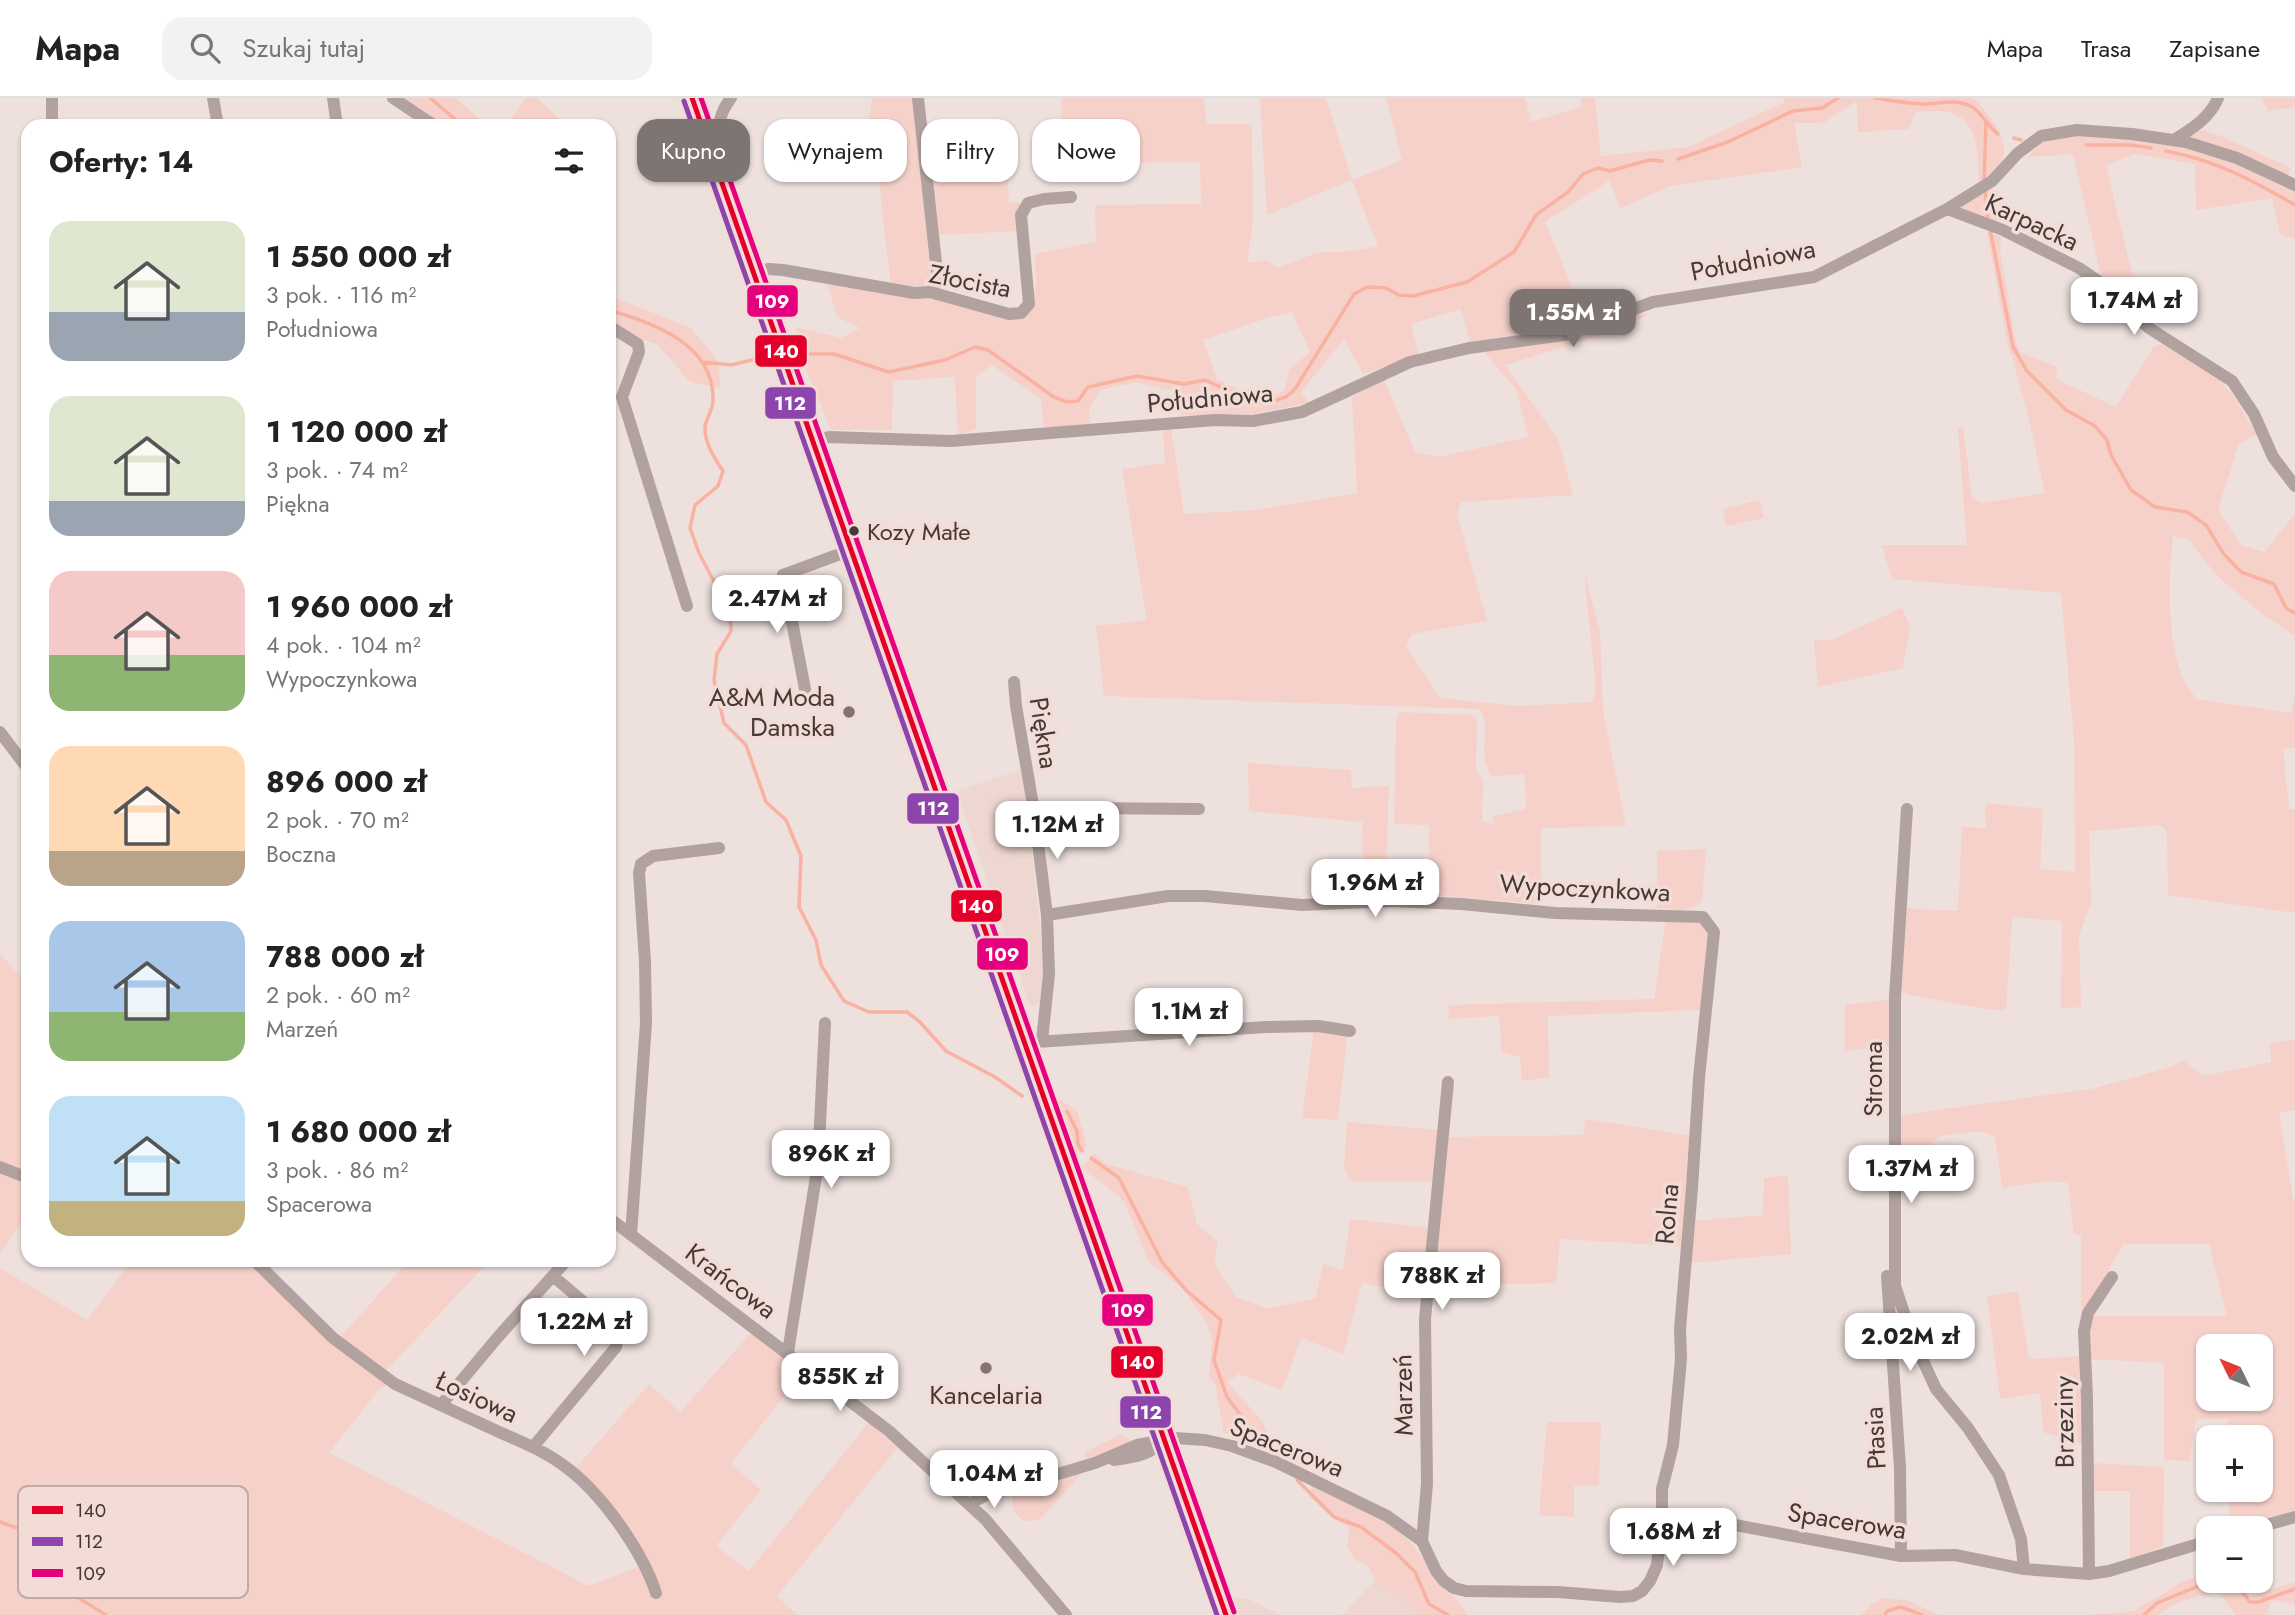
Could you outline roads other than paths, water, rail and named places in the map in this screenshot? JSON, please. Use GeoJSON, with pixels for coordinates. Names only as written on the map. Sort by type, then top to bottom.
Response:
{"type":"FeatureCollection","features":[{"type":"Feature","properties":{"kind":"main road"},"geometry":{"type":"LineString","coordinates":[[692,98],[699,119]]}},
{"type":"Feature","properties":{"kind":"main road"},"geometry":{"type":"LineString","coordinates":[[721,182],[851,550],[1034,1043],[1164,1441],[1226,1615]]}},
{"type":"Feature","properties":{"kind":"street"},"geometry":{"type":"LineString","coordinates":[[51,98],[52,119]]}},
{"type":"Feature","properties":{"kind":"street"},"geometry":{"type":"LineString","coordinates":[[214,98],[217,119]]}},
{"type":"Feature","properties":{"kind":"street"},"geometry":{"type":"LineString","coordinates":[[333,98],[336,119]]}},
{"type":"Feature","properties":{"kind":"street"},"geometry":{"type":"LineString","coordinates":[[393,98],[424,119]]}},
{"type":"Feature","properties":{"kind":"street"},"geometry":{"type":"LineString","coordinates":[[721,119],[731,98]]}},
{"type":"Feature","properties":{"kind":"street"},"geometry":{"type":"LineString","coordinates":[[918,98],[938,281],[930,292]]}},
{"type":"Feature","properties":{"kind":"street"},"geometry":{"type":"LineString","coordinates":[[2174,140],[2195,127],[2214,108],[2218,98]]}},
{"type":"Feature","properties":{"kind":"street","name":"Południowa"},"geometry":{"type":"LineString","coordinates":[[813,441],[829,437],[951,441],[1215,420],[1252,421],[1302,412],[1410,362],[1469,348],[1564,335],[1653,302],[1814,277],[1947,209],[1992,181],[2018,153],[2041,136],[2077,130],[2174,140],[2237,158],[2295,185]]}},
{"type":"Feature","properties":{"kind":"street","name":"Złocista"},"geometry":{"type":"LineString","coordinates":[[753,272],[783,270],[914,293],[930,292],[1009,314],[1021,313],[1029,303],[1021,215],[1028,203],[1071,197]]}},
{"type":"Feature","properties":{"kind":"street","name":"Karpacka"},"geometry":{"type":"LineString","coordinates":[[1947,209],[2003,230],[2079,268],[2098,281],[2149,328],[2232,381],[2254,414],[2273,457],[2295,486]]}},
{"type":"Feature","properties":{"kind":"street"},"geometry":{"type":"LineString","coordinates":[[616,330],[638,344],[639,352],[622,397],[687,606]]}},
{"type":"Feature","properties":{"kind":"street"},"geometry":{"type":"LineString","coordinates":[[805,689],[783,575],[851,550]]}},
{"type":"Feature","properties":{"kind":"street","name":"Piękna"},"geometry":{"type":"LineString","coordinates":[[1014,682],[1047,915],[1049,974],[1034,1043]]}},
{"type":"Feature","properties":{"kind":"street"},"geometry":{"type":"LineString","coordinates":[[0,732],[21,760]]}},
{"type":"Feature","properties":{"kind":"street"},"geometry":{"type":"LineString","coordinates":[[1034,811],[1078,808],[1199,809]]}},
{"type":"Feature","properties":{"kind":"street","name":"Stroma"},"geometry":{"type":"LineString","coordinates":[[1907,809],[1895,997],[1895,1286],[1912,1337],[1936,1389],[1968,1427],[1999,1475],[2021,1539],[2024,1569]]}},
{"type":"Feature","properties":{"kind":"street"},"geometry":{"type":"LineString","coordinates":[[631,1235],[646,1023],[646,961],[639,873],[641,864],[653,856],[719,848]]}},
{"type":"Feature","properties":{"kind":"street","name":"Wypoczynkowa"},"geometry":{"type":"LineString","coordinates":[[1047,915],[1168,896],[1205,896],[1302,905],[1391,901],[1461,904],[1555,913],[1703,917]]}},
{"type":"Feature","properties":{"kind":"street","name":"Rolna"},"geometry":{"type":"LineString","coordinates":[[1662,1517],[1662,1489],[1673,1445],[1681,1359],[1680,1329],[1699,1078],[1714,932],[1703,917]]}},
{"type":"Feature","properties":{"kind":"street"},"geometry":{"type":"LineString","coordinates":[[788,1352],[818,1164],[825,1023]]}},
{"type":"Feature","properties":{"kind":"street"},"geometry":{"type":"LineString","coordinates":[[1034,1043],[1266,1027],[1318,1026],[1350,1031]]}},
{"type":"Feature","properties":{"kind":"street","name":"Marzeń"},"geometry":{"type":"LineString","coordinates":[[1422,1541],[1427,1484],[1425,1319],[1448,1082]]}},
{"type":"Feature","properties":{"kind":"street"},"geometry":{"type":"LineString","coordinates":[[0,1167],[21,1175]]}},
{"type":"Feature","properties":{"kind":"street","name":"Ptasia"},"geometry":{"type":"LineString","coordinates":[[1886,1192],[1887,1277],[1900,1468],[1901,1556]]}},
{"type":"Feature","properties":{"kind":"street","name":"Krańcowa"},"geometry":{"type":"LineString","coordinates":[[616,1223],[889,1431],[998,1533],[1066,1615]]}},
{"type":"Feature","properties":{"kind":"street","name":"Łosiowa"},"geometry":{"type":"LineString","coordinates":[[261,1267],[305,1313],[379,1374],[395,1384],[533,1447],[564,1465],[593,1491],[648,1569],[656,1593]]}},
{"type":"Feature","properties":{"kind":"street"},"geometry":{"type":"LineString","coordinates":[[441,1405],[561,1267]]}},
{"type":"Feature","properties":{"kind":"street"},"geometry":{"type":"LineString","coordinates":[[533,1447],[616,1347],[618,1340],[615,1329],[553,1276]]}},
{"type":"Feature","properties":{"kind":"street","name":"Brzeziny"},"geometry":{"type":"LineString","coordinates":[[2089,1574],[2084,1331],[2088,1313],[2112,1277]]}},
{"type":"Feature","properties":{"kind":"street","name":"Spacerowa"},"geometry":{"type":"LineString","coordinates":[[970,1504],[984,1496],[1095,1463],[1137,1445],[1186,1437],[1232,1446],[1276,1462],[1387,1516],[1422,1541],[1436,1572],[1454,1588],[1466,1591],[1633,1596],[1642,1591],[1650,1581],[1657,1565],[1662,1517],[1692,1517],[1901,1556],[1955,1555],[2024,1569],[2089,1574],[2109,1571],[2196,1545]]}},
{"type":"Feature","properties":{"kind":"street"},"geometry":{"type":"LineString","coordinates":[[2273,1523],[2295,1517]]}},
{"type":"Feature","properties":{"kind":"waterway"},"geometry":{"type":"LineString","coordinates":[[430,98],[455,119]]}},
{"type":"Feature","properties":{"kind":"waterway"},"geometry":{"type":"LineString","coordinates":[[1678,159],[1728,142],[1793,111],[1822,108],[1838,98]]}},
{"type":"Feature","properties":{"kind":"waterway"},"geometry":{"type":"LineString","coordinates":[[1875,98],[1918,104],[1966,104],[1976,110],[1998,134]]}},
{"type":"Feature","properties":{"kind":"waterway"},"geometry":{"type":"LineString","coordinates":[[1984,181],[1986,121]]}},
{"type":"Feature","properties":{"kind":"waterway"},"geometry":{"type":"LineString","coordinates":[[2014,138],[2021,140]]}},
{"type":"Feature","properties":{"kind":"waterway"},"geometry":{"type":"LineString","coordinates":[[2086,145],[2151,148]]}},
{"type":"Feature","properties":{"kind":"waterway"},"geometry":{"type":"LineString","coordinates":[[2166,151],[2233,172],[2295,205]]}},
{"type":"Feature","properties":{"kind":"waterway"},"geometry":{"type":"LineString","coordinates":[[803,354],[834,354],[889,372],[945,360],[975,347],[988,350],[1054,397],[1067,402],[1078,401],[1088,387],[1137,376],[1184,384],[1205,380],[1256,403],[1266,403],[1286,397],[1295,389],[1354,294],[1367,287],[1386,288],[1399,295],[1413,296],[1467,282],[1514,252],[1536,215],[1568,192],[1583,174],[1598,168],[1610,171],[1649,160],[1662,161]]}},
{"type":"Feature","properties":{"kind":"waterway"},"geometry":{"type":"LineString","coordinates":[[1985,190],[1988,221]]}},
{"type":"Feature","properties":{"kind":"waterway"},"geometry":{"type":"LineString","coordinates":[[1990,229],[2013,347],[2027,371],[2066,410],[2095,426],[2107,440],[2111,455],[2131,490],[2155,507],[2187,512],[2206,525],[2223,553],[2241,572],[2274,584],[2286,608],[2295,613]]}},
{"type":"Feature","properties":{"kind":"waterway"},"geometry":{"type":"LineString","coordinates":[[616,312],[662,329],[678,339],[693,351],[704,365],[711,381],[713,404],[705,433],[723,471],[718,486],[695,505],[690,528],[699,553],[730,612],[731,631],[717,654],[714,680],[724,723],[746,745],[766,802],[786,820],[801,856],[799,907],[816,940],[821,965],[844,1001],[869,1012],[907,1012],[920,1022],[946,1051],[995,1077],[1022,1096]]}},
{"type":"Feature","properties":{"kind":"waterway"},"geometry":{"type":"LineString","coordinates":[[702,362],[731,365],[765,357]]}},
{"type":"Feature","properties":{"kind":"waterway"},"geometry":{"type":"LineString","coordinates":[[1067,1111],[1077,1131],[1078,1144],[1082,1151]]}},
{"type":"Feature","properties":{"kind":"waterway"},"geometry":{"type":"LineString","coordinates":[[1091,1158],[1119,1178],[1162,1262],[1187,1291],[1221,1320],[1214,1360],[1227,1397],[1266,1449]]}},
{"type":"Feature","properties":{"kind":"waterway"},"geometry":{"type":"LineString","coordinates":[[1297,1480],[1334,1517],[1361,1527],[1396,1553],[1415,1572],[1429,1604],[1448,1615]]}},
{"type":"Feature","properties":{"kind":"waterway"},"geometry":{"type":"LineString","coordinates":[[0,1522],[18,1528]]}},
{"type":"Feature","properties":{"kind":"waterway"},"geometry":{"type":"LineString","coordinates":[[2144,1615],[2157,1603],[2211,1581],[2235,1583],[2250,1602],[2258,1602],[2295,1589]]}},
{"type":"Feature","properties":{"kind":"waterway"},"geometry":{"type":"LineString","coordinates":[[79,1598],[106,1615]]}},
{"type":"Feature","properties":{"kind":"waterway"},"geometry":{"type":"LineString","coordinates":[[1885,1615],[1887,1611],[1901,1607],[1922,1615]]}},
{"type":"Feature","properties":{"kind":"place","name":"Kozy Małe"},"geometry":{"type":"Point","coordinates":[854,531]}},
{"type":"Feature","properties":{"kind":"place","name":"A&M Moda Damska"},"geometry":{"type":"Point","coordinates":[849,712]}},
{"type":"Feature","properties":{"kind":"place","name":"Kancelaria"},"geometry":{"type":"Point","coordinates":[986,1368]}}]}
